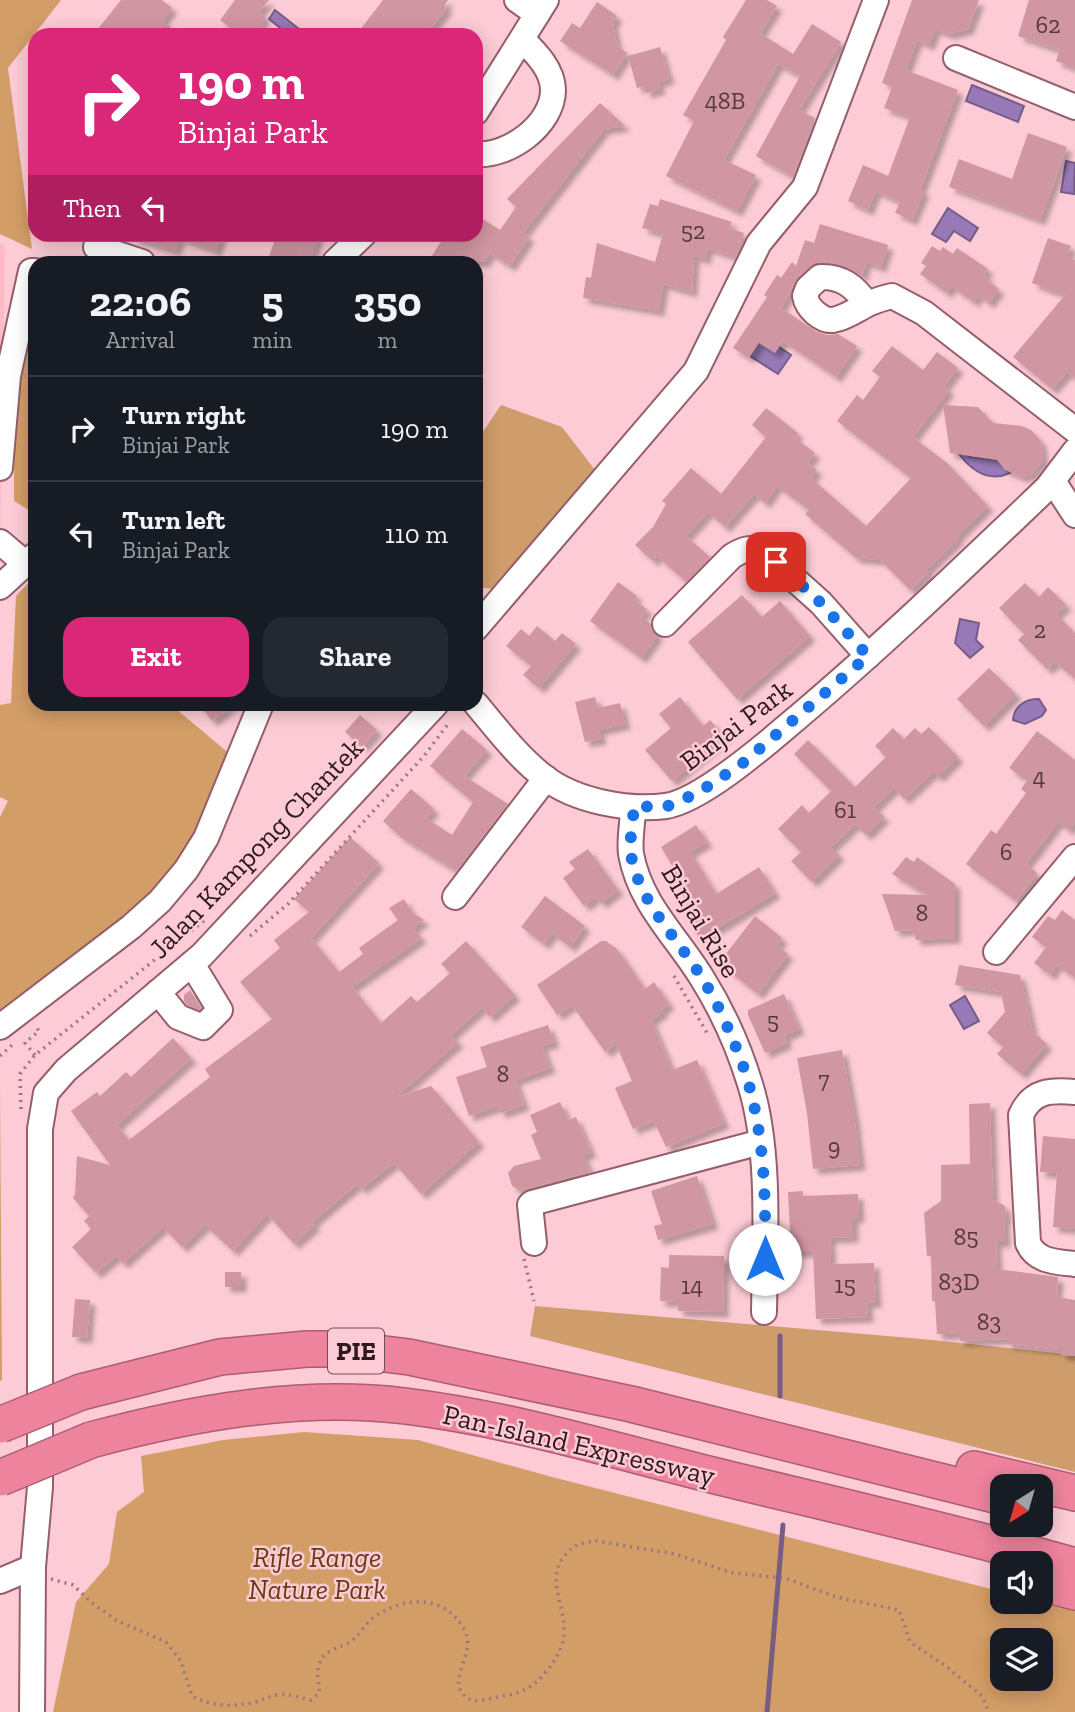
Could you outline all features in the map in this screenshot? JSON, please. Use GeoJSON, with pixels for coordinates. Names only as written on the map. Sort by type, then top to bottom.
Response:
{"type":"FeatureCollection","features":[{"type":"Feature","properties":{"kind":"highway","name":"Pan-Island Expressway"},"geometry":{"type":"LineString","coordinates":[[0,1425],[81,1392],[220,1357],[307,1349],[345,1349],[409,1357],[631,1404],[990,1494]]}},
{"type":"Feature","properties":{"kind":"highway","name":"Pan-Island Expressway"},"geometry":{"type":"LineString","coordinates":[[0,1478],[90,1440],[171,1420],[290,1405],[346,1402],[404,1406],[528,1427],[1075,1566]]}},
{"type":"Feature","properties":{"kind":"highway"},"geometry":{"type":"LineString","coordinates":[[631,1404],[810,1428],[1075,1493]]}},
{"type":"Feature","properties":{"kind":"highway"},"geometry":{"type":"LineString","coordinates":[[626,1454],[794,1517],[990,1569]]}},
{"type":"Feature","properties":{"kind":"highway"},"geometry":{"type":"LineString","coordinates":[[1054,1510],[1075,1515]]}},
{"type":"Feature","properties":{"kind":"highway"},"geometry":{"type":"LineString","coordinates":[[1053,1586],[1075,1592]]}},
{"type":"Feature","properties":{"kind":"street"},"geometry":{"type":"LineString","coordinates":[[483,101],[541,7],[517,0]]}},
{"type":"Feature","properties":{"kind":"street"},"geometry":{"type":"LineString","coordinates":[[483,620],[696,371],[759,243],[806,187],[876,0]]}},
{"type":"Feature","properties":{"kind":"street"},"geometry":{"type":"LineString","coordinates":[[483,155],[509,148],[539,124],[550,107],[553,88],[548,70],[523,40]]}},
{"type":"Feature","properties":{"kind":"street"},"geometry":{"type":"LineString","coordinates":[[956,58],[1075,107]]}},
{"type":"Feature","properties":{"kind":"street"},"geometry":{"type":"LineString","coordinates":[[341,256],[356,242]]}},
{"type":"Feature","properties":{"kind":"street"},"geometry":{"type":"LineString","coordinates":[[96,247],[124,256]]}},
{"type":"Feature","properties":{"kind":"street"},"geometry":{"type":"LineString","coordinates":[[0,468],[8,376],[28,281]]}},
{"type":"Feature","properties":{"kind":"street"},"geometry":{"type":"LineString","coordinates":[[867,304],[892,296],[924,313],[1075,430]]}},
{"type":"Feature","properties":{"kind":"street","name":"Binjai Park"},"geometry":{"type":"LineString","coordinates":[[482,711],[513,747],[546,778],[589,800],[634,807],[668,806],[693,795],[743,763],[868,656],[1053,481],[1075,451]]}},
{"type":"Feature","properties":{"kind":"street"},"geometry":{"type":"LineString","coordinates":[[1053,481],[1075,515]]}},
{"type":"Feature","properties":{"kind":"street"},"geometry":{"type":"LineString","coordinates":[[0,543],[28,558]]}},
{"type":"Feature","properties":{"kind":"street"},"geometry":{"type":"LineString","coordinates":[[666,624],[732,556],[744,549],[753,548],[763,551],[821,603],[868,656]]}},
{"type":"Feature","properties":{"kind":"street"},"geometry":{"type":"LineString","coordinates":[[0,587],[28,561]]}},
{"type":"Feature","properties":{"kind":"street"},"geometry":{"type":"LineString","coordinates":[[0,1027],[131,926],[160,901],[186,870],[206,838],[258,711]]}},
{"type":"Feature","properties":{"kind":"street","name":"Jalan Kampong Chantek"},"geometry":{"type":"LineString","coordinates":[[32,1712],[33,1571],[40,1487],[40,1129],[46,1093],[66,1069],[192,964],[429,711]]}},
{"type":"Feature","properties":{"kind":"street"},"geometry":{"type":"LineString","coordinates":[[455,897],[546,778]]}},
{"type":"Feature","properties":{"kind":"street","name":"Binjai Rise"},"geometry":{"type":"LineString","coordinates":[[634,807],[631,853],[650,905],[703,978],[735,1044],[751,1087],[761,1142],[765,1233],[764,1312]]}},
{"type":"Feature","properties":{"kind":"street"},"geometry":{"type":"LineString","coordinates":[[996,952],[1075,858]]}},
{"type":"Feature","properties":{"kind":"street"},"geometry":{"type":"LineString","coordinates":[[158,992],[178,1017],[203,1027],[220,1010],[192,964]]}},
{"type":"Feature","properties":{"kind":"street"},"geometry":{"type":"LineString","coordinates":[[1075,1092],[1044,1092],[1032,1100],[1021,1115],[1028,1243],[1032,1253],[1040,1258],[1075,1264]]}},
{"type":"Feature","properties":{"kind":"street"},"geometry":{"type":"LineString","coordinates":[[528,1246],[532,1203],[761,1142]]}},
{"type":"Feature","properties":{"kind":"street"},"geometry":{"type":"LineString","coordinates":[[0,1580],[33,1571]]}},
{"type":"Feature","properties":{"kind":"path"},"geometry":{"type":"LineString","coordinates":[[672,973],[707,1034]]}},
{"type":"Feature","properties":{"kind":"path"},"geometry":{"type":"LineString","coordinates":[[35,1055],[25,1043],[39,1031],[36,1027]]}},
{"type":"Feature","properties":{"kind":"path"},"geometry":{"type":"LineString","coordinates":[[528,1246],[534,1301]]}},
{"type":"Feature","properties":{"kind":"path"},"geometry":{"type":"LineString","coordinates":[[33,1571],[73,1584],[92,1603],[116,1620],[166,1643],[181,1661],[192,1696],[202,1702],[214,1704],[252,1703],[280,1694],[299,1695],[310,1700],[319,1693],[317,1671],[320,1661],[328,1651],[353,1640],[369,1621],[384,1610],[407,1601],[431,1603],[447,1611],[464,1629],[468,1647],[460,1670],[459,1688],[467,1698],[480,1701],[520,1692],[547,1671],[559,1652],[564,1635],[555,1576],[558,1566],[569,1550],[586,1542],[596,1541],[686,1557],[733,1573],[785,1578],[836,1597],[899,1610],[910,1642],[947,1667],[982,1696],[989,1712]]}},
{"type":"Feature","properties":{"kind":"shaded area"},"geometry":{"type":"Polygon","coordinates":[[[275,10],[298,28],[280,28],[269,19],[275,10]]]}},
{"type":"Feature","properties":{"kind":"shaded area"},"geometry":{"type":"Polygon","coordinates":[[[972,85],[1024,106],[1018,122],[966,101],[972,85]]]}},
{"type":"Feature","properties":{"kind":"shaded area"},"geometry":{"type":"Polygon","coordinates":[[[1066,161],[1075,163],[1074,194],[1061,192],[1066,161]]]}},
{"type":"Feature","properties":{"kind":"shaded area"},"geometry":{"type":"Polygon","coordinates":[[[948,208],[978,228],[970,241],[954,231],[946,242],[932,234],[948,208]]]}},
{"type":"Feature","properties":{"kind":"shaded area"},"geometry":{"type":"Polygon","coordinates":[[[0,243],[5,245],[0,555],[0,243]]]}},
{"type":"Feature","properties":{"kind":"shaded area"},"geometry":{"type":"Polygon","coordinates":[[[759,343],[779,347],[791,355],[778,374],[750,356],[759,343]]]}},
{"type":"Feature","properties":{"kind":"shaded area"},"geometry":{"type":"Polygon","coordinates":[[[501,405],[562,427],[595,470],[501,590],[483,588],[483,432],[501,405]]]}},
{"type":"Feature","properties":{"kind":"shaded area"},"geometry":{"type":"Polygon","coordinates":[[[955,448],[970,457],[997,460],[1010,473],[993,476],[978,472],[955,448]]]}},
{"type":"Feature","properties":{"kind":"shaded area"},"geometry":{"type":"Polygon","coordinates":[[[960,619],[979,623],[976,640],[983,647],[970,658],[955,643],[960,619]]]}},
{"type":"Feature","properties":{"kind":"shaded area"},"geometry":{"type":"Polygon","coordinates":[[[1039,699],[1046,710],[1042,716],[1025,724],[1013,720],[1021,704],[1039,699]]]}},
{"type":"Feature","properties":{"kind":"shaded area"},"geometry":{"type":"Polygon","coordinates":[[[965,996],[979,1021],[964,1029],[950,1005],[965,996]]]}},
{"type":"Feature","properties":{"kind":"shaded area"},"geometry":{"type":"Polygon","coordinates":[[[535,1306],[922,1339],[1075,1355],[1075,1472],[530,1336],[535,1306]]]}},
{"type":"Feature","properties":{"kind":"green space"},"geometry":{"type":"Polygon","coordinates":[[[0,0],[61,0],[39,28],[28,28],[28,42],[8,68],[28,219],[28,242],[31,242],[32,249],[0,234],[0,0]]]}},
{"type":"Feature","properties":{"kind":"green space"},"geometry":{"type":"Polygon","coordinates":[[[28,328],[28,510],[14,501],[14,380],[28,328]]]}},
{"type":"Feature","properties":{"kind":"green space"},"geometry":{"type":"Polygon","coordinates":[[[28,583],[28,711],[178,711],[231,755],[193,845],[144,906],[0,1014],[0,817],[8,801],[0,797],[0,705],[11,703],[16,596],[28,583]]]}},
{"type":"Feature","properties":{"kind":"green space"},"geometry":{"type":"Polygon","coordinates":[[[0,1085],[2,1380],[0,1381],[0,1085]]]}},
{"type":"Feature","properties":{"kind":"green space","name":"Rifle Range Nature Park"},"geometry":{"type":"Polygon","coordinates":[[[304,1432],[418,1440],[990,1589],[990,1614],[1053,1614],[1053,1604],[1075,1610],[1075,1712],[53,1712],[76,1602],[109,1564],[117,1512],[144,1492],[141,1456],[223,1440],[304,1432]]]}},
{"type":"Feature","properties":{"kind":"building"},"geometry":{"type":"Polygon","coordinates":[[[121,0],[162,0],[172,8],[162,21],[172,28],[99,28],[121,0]]]}},
{"type":"Feature","properties":{"kind":"building"},"geometry":{"type":"Polygon","coordinates":[[[235,0],[269,0],[259,12],[265,17],[261,23],[267,28],[240,28],[236,25],[230,28],[220,20],[235,0]]]}},
{"type":"Feature","properties":{"kind":"building"},"geometry":{"type":"Polygon","coordinates":[[[383,0],[448,0],[444,6],[447,8],[431,28],[361,28],[383,0]]]}},
{"type":"Feature","properties":{"kind":"building"},"geometry":{"type":"Polygon","coordinates":[[[746,0],[767,0],[777,6],[760,33],[793,54],[812,24],[841,42],[799,110],[815,118],[793,177],[756,156],[800,76],[778,64],[724,160],[756,175],[737,211],[666,176],[694,121],[683,115],[726,40],[723,37],[746,0]]]}},
{"type":"Feature","properties":{"kind":"building"},"geometry":{"type":"Polygon","coordinates":[[[912,0],[979,0],[968,29],[949,34],[935,29],[929,45],[917,40],[906,70],[958,90],[920,190],[924,191],[912,220],[895,213],[900,202],[876,191],[868,210],[848,201],[863,165],[888,176],[910,117],[884,108],[892,87],[882,83],[912,0]]]}},
{"type":"Feature","properties":{"kind":"building"},"geometry":{"type":"Polygon","coordinates":[[[1029,0],[1075,0],[1075,68],[1056,61],[1060,50],[1018,36],[1029,0]]]}},
{"type":"Feature","properties":{"kind":"building"},"geometry":{"type":"Polygon","coordinates":[[[597,2],[617,16],[613,23],[617,46],[627,53],[613,75],[560,41],[572,23],[580,28],[597,2]]]}},
{"type":"Feature","properties":{"kind":"building"},"geometry":{"type":"Polygon","coordinates":[[[660,47],[669,79],[658,82],[660,89],[646,93],[644,86],[637,88],[628,56],[660,47]]]}},
{"type":"Feature","properties":{"kind":"building"},"geometry":{"type":"Polygon","coordinates":[[[600,103],[625,126],[604,129],[523,233],[529,237],[510,266],[490,253],[484,262],[483,256],[432,256],[441,242],[483,242],[483,219],[500,230],[516,207],[507,199],[600,103]]]}},
{"type":"Feature","properties":{"kind":"building"},"geometry":{"type":"Polygon","coordinates":[[[1028,133],[1067,147],[1040,220],[949,187],[959,159],[1012,179],[1028,133]]]}},
{"type":"Feature","properties":{"kind":"building"},"geometry":{"type":"Polygon","coordinates":[[[660,199],[732,222],[729,228],[744,233],[736,257],[708,248],[705,259],[694,256],[692,292],[663,284],[659,311],[583,298],[586,277],[591,278],[597,243],[655,262],[663,234],[642,228],[650,204],[658,206],[660,199]]]}},
{"type":"Feature","properties":{"kind":"building"},"geometry":{"type":"Polygon","coordinates":[[[820,224],[888,245],[881,267],[866,262],[862,276],[837,264],[820,262],[811,266],[798,277],[781,308],[817,332],[838,334],[857,346],[836,377],[783,341],[775,353],[759,343],[749,358],[733,348],[767,297],[764,295],[777,275],[781,278],[792,262],[796,266],[805,240],[814,243],[820,224]]]}},
{"type":"Feature","properties":{"kind":"building"},"geometry":{"type":"Polygon","coordinates":[[[1048,238],[1071,246],[1067,257],[1075,260],[1075,378],[1067,372],[1052,389],[1013,357],[1065,295],[1032,283],[1048,238]]]}},
{"type":"Feature","properties":{"kind":"building"},"geometry":{"type":"Polygon","coordinates":[[[147,242],[178,242],[175,251],[147,242]]]}},
{"type":"Feature","properties":{"kind":"building"},"geometry":{"type":"Polygon","coordinates":[[[191,242],[219,242],[216,251],[191,242]]]}},
{"type":"Feature","properties":{"kind":"building"},"geometry":{"type":"Polygon","coordinates":[[[274,242],[316,242],[311,256],[302,253],[301,256],[269,256],[274,242]]]}},
{"type":"Feature","properties":{"kind":"building"},"geometry":{"type":"Polygon","coordinates":[[[932,246],[940,251],[943,247],[953,254],[957,248],[988,269],[984,275],[999,289],[989,303],[978,295],[974,302],[951,286],[947,293],[920,274],[926,266],[921,263],[932,246]]]}},
{"type":"Feature","properties":{"kind":"building"},"geometry":{"type":"Polygon","coordinates":[[[892,346],[923,370],[937,352],[958,368],[944,386],[949,390],[913,437],[947,463],[988,506],[957,536],[959,538],[910,590],[880,560],[856,558],[805,514],[809,510],[777,486],[765,503],[754,494],[725,527],[708,512],[686,536],[710,557],[686,582],[657,556],[653,561],[635,545],[653,527],[666,504],[662,501],[691,468],[721,494],[766,437],[752,425],[766,408],[798,433],[795,438],[815,453],[808,463],[817,470],[811,478],[866,526],[911,478],[837,421],[857,395],[863,400],[880,377],[872,371],[892,346]]]}},
{"type":"Feature","properties":{"kind":"building"},"geometry":{"type":"Polygon","coordinates":[[[943,405],[978,407],[993,423],[1022,426],[1031,430],[1041,441],[1043,460],[1030,475],[1022,477],[1005,470],[997,460],[950,453],[943,405]]]}},
{"type":"Feature","properties":{"kind":"building"},"geometry":{"type":"Polygon","coordinates":[[[618,582],[637,596],[634,600],[647,609],[641,617],[651,624],[657,636],[641,658],[590,621],[618,582]]]}},
{"type":"Feature","properties":{"kind":"building"},"geometry":{"type":"Polygon","coordinates":[[[1025,583],[1039,597],[1048,587],[1066,605],[1056,614],[1075,633],[1075,679],[1055,662],[1047,669],[1018,640],[1024,634],[999,608],[1025,583]]]}},
{"type":"Feature","properties":{"kind":"building"},"geometry":{"type":"Polygon","coordinates":[[[742,595],[762,617],[780,601],[810,636],[737,699],[688,642],[742,595]]]}},
{"type":"Feature","properties":{"kind":"building"},"geometry":{"type":"Polygon","coordinates":[[[537,626],[555,641],[562,633],[576,644],[539,688],[523,675],[531,666],[506,646],[521,629],[529,636],[537,626]]]}},
{"type":"Feature","properties":{"kind":"building"},"geometry":{"type":"Polygon","coordinates":[[[989,668],[1016,694],[984,726],[957,699],[989,668]]]}},
{"type":"Feature","properties":{"kind":"building"},"geometry":{"type":"Polygon","coordinates":[[[595,697],[598,708],[620,703],[625,724],[599,730],[601,739],[585,742],[575,702],[595,697]]]}},
{"type":"Feature","properties":{"kind":"building"},"geometry":{"type":"Polygon","coordinates":[[[680,697],[703,726],[710,720],[725,737],[672,781],[645,750],[671,728],[659,714],[680,697]]]}},
{"type":"Feature","properties":{"kind":"building"},"geometry":{"type":"Polygon","coordinates":[[[204,711],[225,711],[212,721],[204,711]]]}},
{"type":"Feature","properties":{"kind":"building"},"geometry":{"type":"Polygon","coordinates":[[[360,715],[377,730],[362,747],[345,732],[360,715]]]}},
{"type":"Feature","properties":{"kind":"building"},"geometry":{"type":"Polygon","coordinates":[[[929,727],[958,757],[938,777],[933,772],[904,799],[894,788],[874,807],[884,817],[866,835],[855,824],[831,847],[839,855],[812,882],[791,861],[801,852],[778,829],[802,805],[809,813],[831,791],[794,754],[808,740],[855,787],[886,757],[875,746],[893,728],[904,739],[915,728],[921,734],[929,727]]]}},
{"type":"Feature","properties":{"kind":"building"},"geometry":{"type":"Polygon","coordinates":[[[462,729],[487,750],[464,776],[508,804],[456,871],[402,838],[383,821],[411,789],[434,809],[426,818],[452,835],[473,802],[430,766],[462,729]]]}},
{"type":"Feature","properties":{"kind":"building"},"geometry":{"type":"Polygon","coordinates":[[[1037,731],[1075,760],[1075,821],[1069,830],[1058,822],[1026,864],[1037,873],[1016,901],[966,864],[991,830],[996,834],[1026,793],[1021,789],[1027,781],[1009,768],[1037,731]]]}},
{"type":"Feature","properties":{"kind":"building"},"geometry":{"type":"Polygon","coordinates":[[[696,825],[707,842],[690,852],[716,894],[759,867],[775,893],[700,939],[681,908],[688,903],[668,870],[673,867],[661,847],[696,825]]]}},
{"type":"Feature","properties":{"kind":"building"},"geometry":{"type":"Polygon","coordinates":[[[350,837],[379,863],[311,938],[339,972],[363,954],[359,948],[398,920],[389,908],[404,899],[412,912],[424,920],[413,928],[421,938],[352,987],[381,1023],[411,996],[417,1002],[450,973],[441,964],[466,941],[515,995],[490,1017],[481,1008],[451,1035],[458,1042],[396,1097],[431,1086],[479,1142],[421,1194],[394,1163],[361,1189],[357,1184],[312,1222],[315,1225],[294,1244],[267,1214],[233,1251],[205,1225],[182,1247],[163,1227],[123,1263],[116,1256],[96,1273],[72,1247],[91,1229],[84,1221],[89,1216],[73,1198],[77,1156],[110,1165],[71,1111],[97,1092],[100,1096],[126,1072],[131,1077],[173,1038],[191,1058],[117,1125],[129,1140],[210,1077],[205,1069],[272,1019],[240,982],[280,948],[274,940],[309,912],[294,899],[350,837]]]}},
{"type":"Feature","properties":{"kind":"building"},"geometry":{"type":"Polygon","coordinates":[[[588,849],[618,890],[601,903],[596,897],[584,906],[563,878],[575,869],[569,862],[588,849]]]}},
{"type":"Feature","properties":{"kind":"building"},"geometry":{"type":"Polygon","coordinates":[[[906,857],[914,862],[917,857],[955,884],[955,938],[916,940],[913,930],[895,931],[882,894],[927,895],[892,874],[906,857]]]}},
{"type":"Feature","properties":{"kind":"building"},"geometry":{"type":"Polygon","coordinates":[[[545,896],[585,926],[570,947],[552,933],[544,944],[521,927],[545,896]]]}},
{"type":"Feature","properties":{"kind":"building"},"geometry":{"type":"Polygon","coordinates":[[[1062,910],[1075,920],[1075,978],[1057,965],[1050,975],[1034,963],[1046,947],[1032,937],[1048,916],[1055,920],[1062,910]]]}},
{"type":"Feature","properties":{"kind":"building"},"geometry":{"type":"Polygon","coordinates":[[[755,916],[782,938],[777,945],[788,954],[758,994],[719,963],[755,916]]]}},
{"type":"Feature","properties":{"kind":"building"},"geometry":{"type":"Polygon","coordinates":[[[601,941],[606,941],[617,949],[645,989],[654,982],[669,1004],[651,1020],[672,1070],[697,1060],[724,1123],[666,1147],[654,1121],[633,1129],[615,1088],[632,1081],[616,1044],[605,1052],[572,1005],[557,1015],[537,985],[601,941]]]}},
{"type":"Feature","properties":{"kind":"building"},"geometry":{"type":"Polygon","coordinates":[[[959,965],[1020,975],[1033,1032],[1047,1044],[1021,1074],[997,1054],[1003,1047],[987,1033],[1005,1012],[1001,992],[955,985],[959,965]]]}},
{"type":"Feature","properties":{"kind":"building"},"geometry":{"type":"Polygon","coordinates":[[[190,990],[201,1008],[199,1010],[184,1001],[184,995],[190,990]]]}},
{"type":"Feature","properties":{"kind":"building"},"geometry":{"type":"Polygon","coordinates":[[[784,994],[799,1029],[784,1036],[787,1043],[765,1053],[748,1010],[784,994]]]}},
{"type":"Feature","properties":{"kind":"building"},"geometry":{"type":"Polygon","coordinates":[[[548,1025],[554,1042],[542,1046],[550,1068],[515,1080],[524,1105],[500,1113],[498,1106],[469,1116],[456,1077],[487,1067],[480,1047],[548,1025]]]}},
{"type":"Feature","properties":{"kind":"building"},"geometry":{"type":"Polygon","coordinates":[[[842,1050],[860,1165],[813,1169],[797,1058],[842,1050]]]}},
{"type":"Feature","properties":{"kind":"building"},"geometry":{"type":"Polygon","coordinates":[[[560,1102],[568,1120],[576,1117],[591,1152],[583,1155],[590,1172],[519,1190],[512,1186],[508,1173],[514,1166],[541,1159],[531,1135],[537,1132],[530,1115],[560,1102]]]}},
{"type":"Feature","properties":{"kind":"building"},"geometry":{"type":"Polygon","coordinates":[[[990,1103],[993,1200],[1005,1206],[1006,1220],[1005,1242],[996,1242],[997,1269],[1058,1277],[1057,1297],[1075,1300],[1075,1356],[1061,1355],[1061,1350],[1007,1344],[1007,1339],[960,1341],[959,1334],[937,1334],[935,1301],[932,1301],[931,1256],[927,1256],[924,1213],[941,1201],[941,1165],[970,1164],[969,1104],[990,1103]]]}},
{"type":"Feature","properties":{"kind":"building"},"geometry":{"type":"Polygon","coordinates":[[[1043,1136],[1075,1139],[1075,1229],[1053,1227],[1057,1173],[1040,1172],[1043,1136]]]}},
{"type":"Feature","properties":{"kind":"building"},"geometry":{"type":"Polygon","coordinates":[[[697,1176],[713,1224],[658,1240],[654,1226],[662,1224],[651,1191],[697,1176]]]}},
{"type":"Feature","properties":{"kind":"building"},"geometry":{"type":"Polygon","coordinates":[[[803,1191],[803,1196],[858,1194],[859,1217],[853,1218],[853,1237],[830,1238],[831,1264],[874,1263],[876,1302],[867,1303],[868,1317],[816,1319],[813,1252],[791,1252],[788,1192],[803,1191]]]}},
{"type":"Feature","properties":{"kind":"building"},"geometry":{"type":"Polygon","coordinates":[[[669,1255],[724,1256],[723,1312],[678,1311],[678,1302],[660,1301],[661,1267],[669,1268],[669,1255]]]}},
{"type":"Feature","properties":{"kind":"building"},"geometry":{"type":"Polygon","coordinates":[[[225,1272],[241,1272],[241,1287],[225,1287],[225,1272]]]}},
{"type":"Feature","properties":{"kind":"building"},"geometry":{"type":"Polygon","coordinates":[[[75,1299],[90,1300],[87,1338],[72,1337],[75,1299]]]}},
{"type":"Feature","properties":{"kind":"waterway"},"geometry":{"type":"LineString","coordinates":[[780,1336],[780,1396]]}},
{"type":"Feature","properties":{"kind":"waterway"},"geometry":{"type":"LineString","coordinates":[[767,1712],[783,1525]]}},
{"type":"Feature","properties":{"kind":"route"},"geometry":{"type":"LineString","coordinates":[[765,1259],[763,1161],[751,1087],[735,1044],[703,978],[650,905],[631,853],[634,807],[668,806],[710,785],[743,763],[841,682],[868,656],[821,603],[776,562]]}}]}
